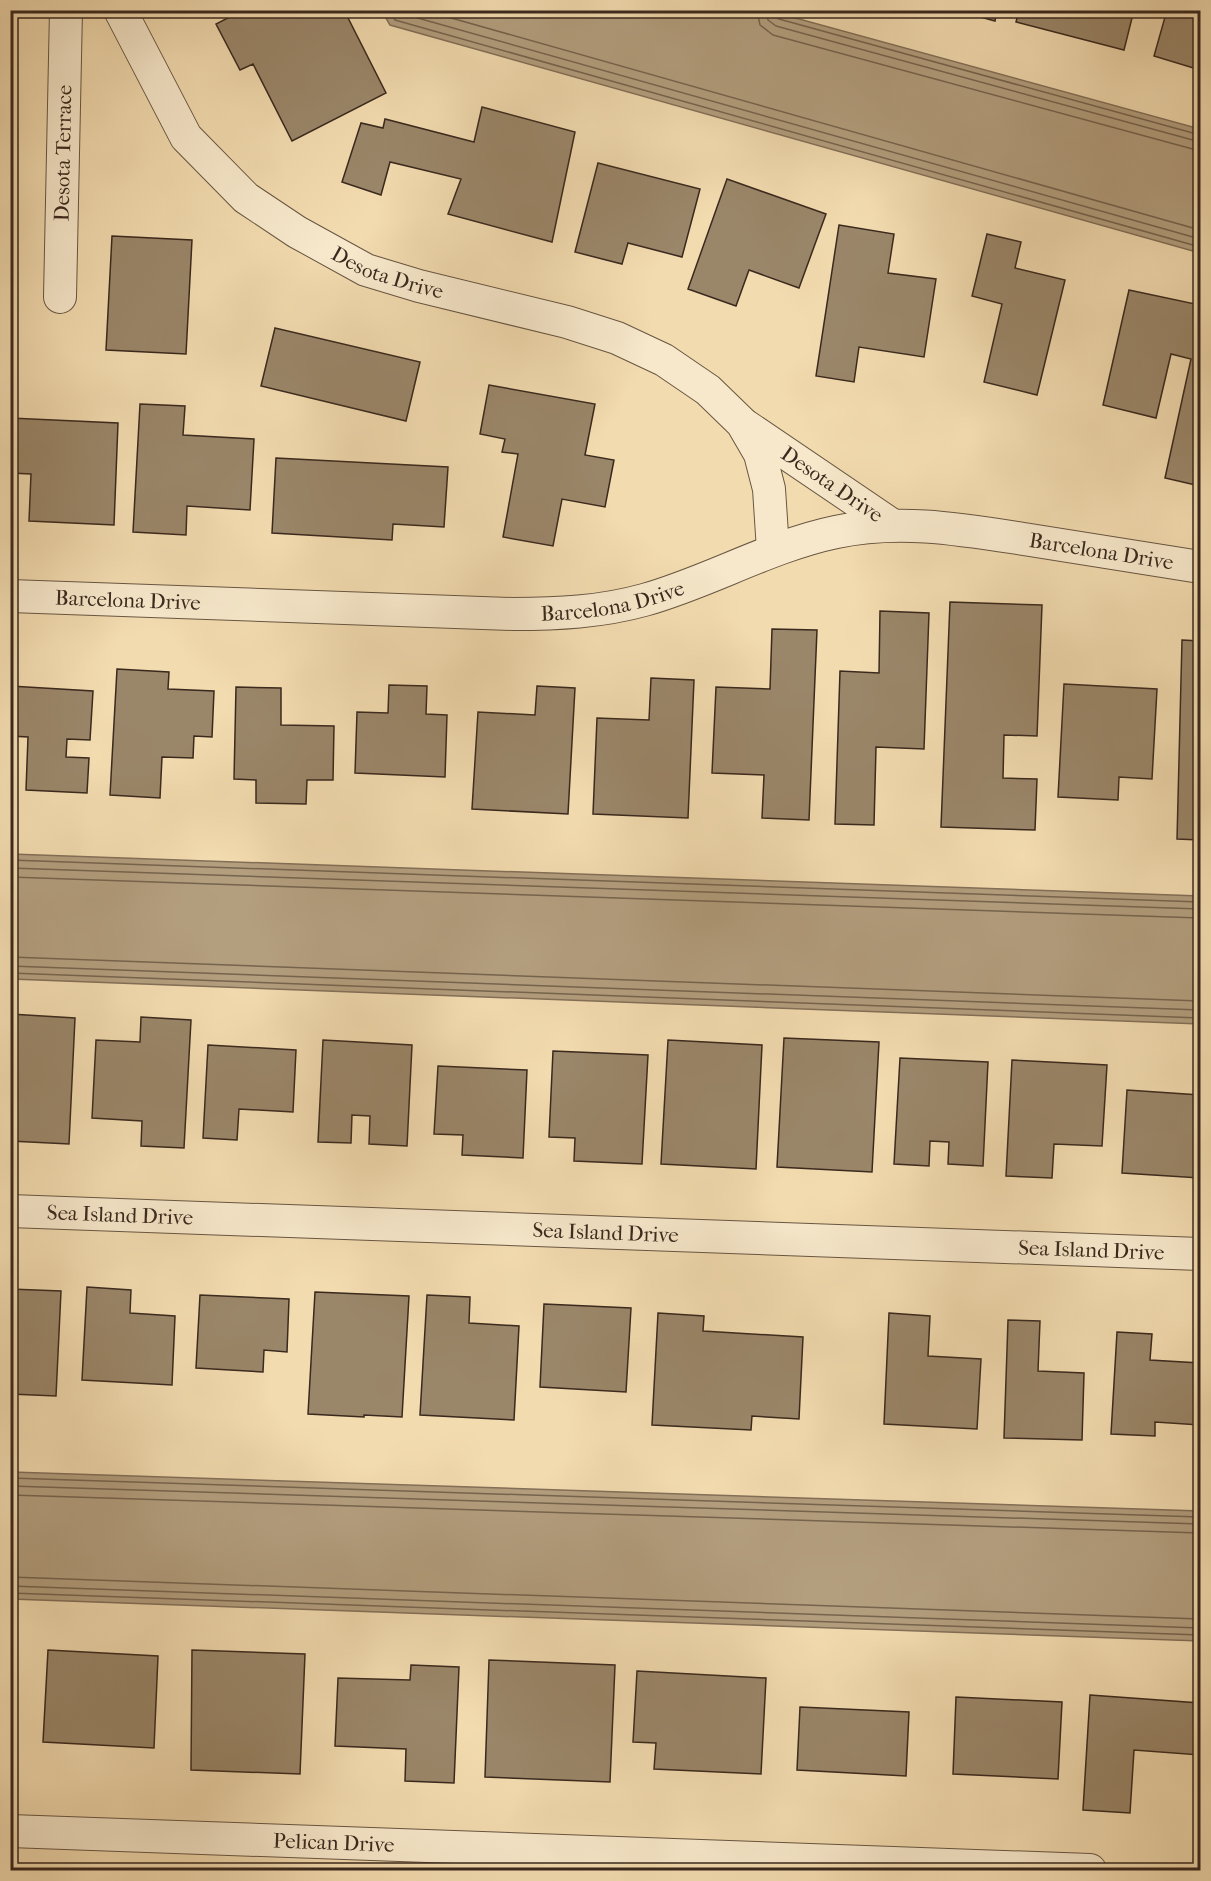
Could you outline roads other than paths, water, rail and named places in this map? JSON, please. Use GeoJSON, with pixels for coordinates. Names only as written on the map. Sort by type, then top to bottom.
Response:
{"type":"FeatureCollection","features":[{"type":"Feature","properties":{"kind":"street","name":"Desota Terrace"},"geometry":{"type":"LineString","coordinates":[[60,297],[66,10]]}},
{"type":"Feature","properties":{"kind":"street","name":"Desota Drive"},"geometry":{"type":"LineString","coordinates":[[120,10],[186,137],[246,198],[297,232],[366,270],[419,286],[567,322],[617,338],[664,360],[688,375],[726,405],[742,423],[760,454],[769,489],[773,550]]}},
{"type":"Feature","properties":{"kind":"street","name":"Desota Drive"},"geometry":{"type":"LineString","coordinates":[[742,423],[892,525]]}},
{"type":"Feature","properties":{"kind":"street","name":"Barcelona Drive"},"geometry":{"type":"LineString","coordinates":[[10,596],[544,614],[595,610],[645,600],[773,550],[836,532],[892,525],[937,526],[1200,567]]}},
{"type":"Feature","properties":{"kind":"street","name":"Sea Island Drive"},"geometry":{"type":"LineString","coordinates":[[10,1211],[1200,1254]]}},
{"type":"Feature","properties":{"kind":"street","name":"Pelican Drive"},"geometry":{"type":"LineString","coordinates":[[10,1831],[1090,1870]]}},
{"type":"Feature","properties":{"kind":"water"},"geometry":{"type":"Polygon","coordinates":[[[382,11],[770,11],[1200,129],[1200,253],[390,25],[382,11]]]}},
{"type":"Feature","properties":{"kind":"water"},"geometry":{"type":"Polygon","coordinates":[[[11,854],[1200,896],[1200,1024],[11,979],[11,854]]]}},
{"type":"Feature","properties":{"kind":"water"},"geometry":{"type":"Polygon","coordinates":[[[11,1472],[1200,1511],[1200,1641],[11,1599],[11,1472]]]}}]}
